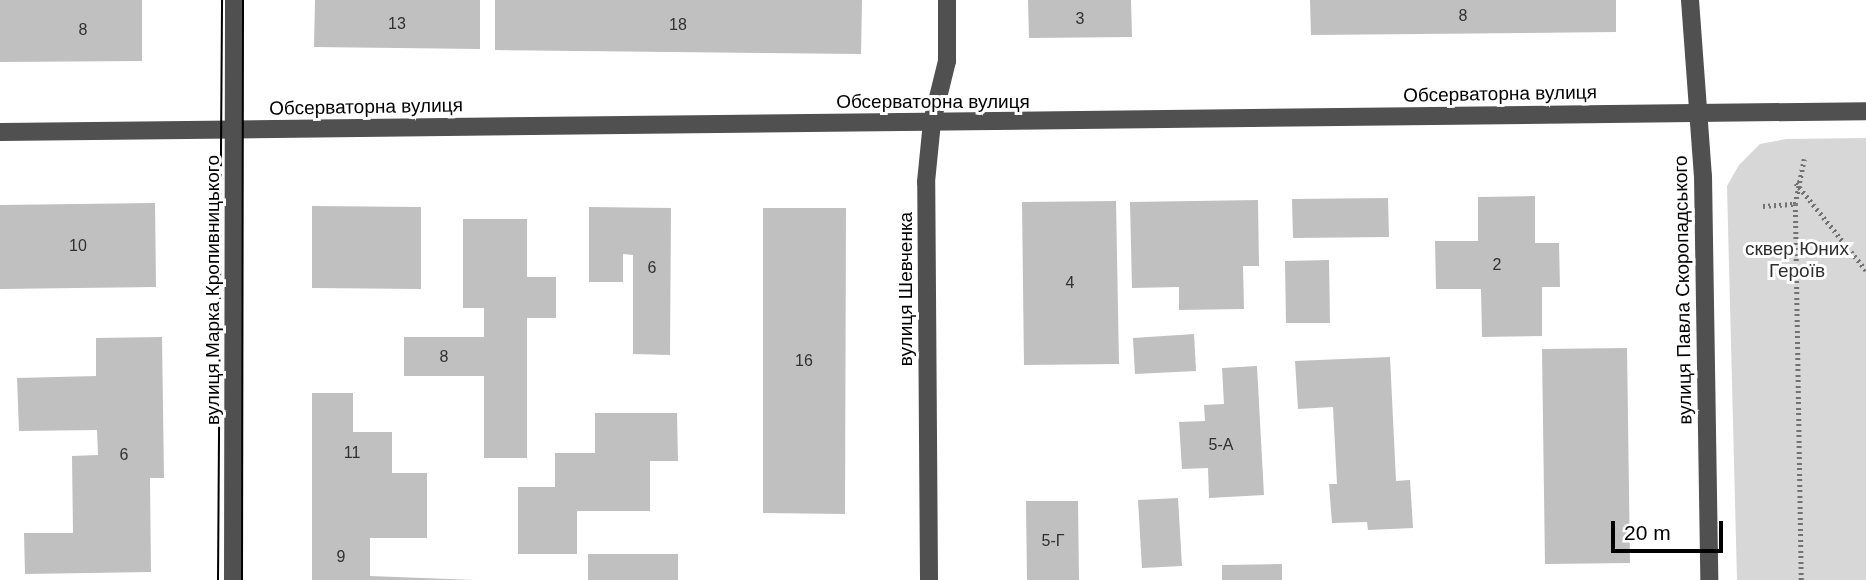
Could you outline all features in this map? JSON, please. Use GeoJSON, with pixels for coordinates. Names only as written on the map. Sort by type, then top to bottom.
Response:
{"type":"FeatureCollection","features":[{"type":"Feature","properties":{"kind":"street","name":"вулиця Марка Кропивницького"},"geometry":{"type":"LineString","coordinates":[[233,580],[234,0]]}},
{"type":"Feature","properties":{"kind":"street","name":"вулиця Шевченка"},"geometry":{"type":"LineString","coordinates":[[929,580],[926,182],[932,122],[947,61],[947,0]]}},
{"type":"Feature","properties":{"kind":"street","name":"вулиця Павла Скоропадського"},"geometry":{"type":"LineString","coordinates":[[1690,0],[1703,176],[1709,580]]}},
{"type":"Feature","properties":{"kind":"street","name":"Обсерваторна вулиця"},"geometry":{"type":"LineString","coordinates":[[0,132],[1866,111]]}},
{"type":"Feature","properties":{"kind":"path"},"geometry":{"type":"LineString","coordinates":[[1801,580],[1795,204],[1796,182],[1804,159]]}},
{"type":"Feature","properties":{"kind":"path"},"geometry":{"type":"LineString","coordinates":[[1796,182],[1866,270]]}},
{"type":"Feature","properties":{"kind":"path"},"geometry":{"type":"LineString","coordinates":[[1763,205],[1795,204]]}},
{"type":"Feature","properties":{"kind":"green space","name":"сквер Юних Героїв"},"geometry":{"type":"Polygon","coordinates":[[[1866,138],[1866,580],[1737,580],[1727,186],[1739,165],[1760,144],[1786,139],[1866,138]]]}},
{"type":"Feature","properties":{"kind":"building"},"geometry":{"type":"Polygon","coordinates":[[[0,0],[142,0],[142,61],[0,62],[0,0]]]}},
{"type":"Feature","properties":{"kind":"building"},"geometry":{"type":"Polygon","coordinates":[[[315,0],[480,0],[480,49],[314,47],[315,0]]]}},
{"type":"Feature","properties":{"kind":"building"},"geometry":{"type":"Polygon","coordinates":[[[495,0],[862,0],[861,54],[495,50],[495,0]]]}},
{"type":"Feature","properties":{"kind":"building"},"geometry":{"type":"Polygon","coordinates":[[[1028,0],[1131,0],[1132,37],[1029,38],[1028,0]]]}},
{"type":"Feature","properties":{"kind":"building"},"geometry":{"type":"Polygon","coordinates":[[[1310,0],[1616,0],[1616,32],[1311,35],[1310,0]]]}},
{"type":"Feature","properties":{"kind":"building"},"geometry":{"type":"Polygon","coordinates":[[[1535,196],[1535,243],[1559,243],[1560,287],[1542,287],[1542,336],[1482,337],[1481,289],[1436,289],[1435,241],[1478,241],[1478,197],[1535,196]]]}},
{"type":"Feature","properties":{"kind":"building"},"geometry":{"type":"Polygon","coordinates":[[[1388,198],[1389,237],[1293,238],[1292,199],[1388,198]]]}},
{"type":"Feature","properties":{"kind":"building"},"geometry":{"type":"Polygon","coordinates":[[[1258,200],[1259,266],[1243,266],[1244,309],[1179,310],[1179,287],[1132,288],[1130,202],[1258,200]]]}},
{"type":"Feature","properties":{"kind":"building"},"geometry":{"type":"Polygon","coordinates":[[[1116,201],[1119,364],[1024,365],[1022,202],[1116,201]]]}},
{"type":"Feature","properties":{"kind":"building"},"geometry":{"type":"Polygon","coordinates":[[[155,203],[156,287],[0,289],[0,205],[155,203]]]}},
{"type":"Feature","properties":{"kind":"building"},"geometry":{"type":"Polygon","coordinates":[[[312,206],[421,207],[421,289],[312,288],[312,206]]]}},
{"type":"Feature","properties":{"kind":"building"},"geometry":{"type":"Polygon","coordinates":[[[589,207],[671,208],[670,355],[633,354],[633,255],[623,254],[623,282],[589,282],[589,207]]]}},
{"type":"Feature","properties":{"kind":"building"},"geometry":{"type":"Polygon","coordinates":[[[763,208],[846,208],[845,514],[763,513],[763,208]]]}},
{"type":"Feature","properties":{"kind":"building"},"geometry":{"type":"Polygon","coordinates":[[[463,219],[527,219],[527,277],[556,277],[556,318],[527,318],[527,458],[484,458],[484,376],[404,376],[404,337],[484,337],[484,308],[463,308],[463,219]]]}},
{"type":"Feature","properties":{"kind":"building"},"geometry":{"type":"Polygon","coordinates":[[[1329,260],[1330,323],[1286,323],[1285,261],[1329,260]]]}},
{"type":"Feature","properties":{"kind":"building"},"geometry":{"type":"Polygon","coordinates":[[[1194,334],[1196,371],[1135,374],[1133,338],[1194,334]]]}},
{"type":"Feature","properties":{"kind":"building"},"geometry":{"type":"Polygon","coordinates":[[[162,337],[164,478],[150,478],[151,572],[25,574],[24,533],[73,533],[72,456],[98,455],[97,430],[19,431],[17,378],[96,376],[96,338],[162,337]]]}},
{"type":"Feature","properties":{"kind":"building"},"geometry":{"type":"Polygon","coordinates":[[[1627,348],[1630,563],[1545,564],[1542,349],[1627,348]]]}},
{"type":"Feature","properties":{"kind":"building"},"geometry":{"type":"Polygon","coordinates":[[[1390,357],[1396,481],[1410,480],[1413,528],[1368,530],[1367,522],[1332,523],[1329,484],[1337,484],[1333,407],[1298,409],[1295,361],[1390,357]]]}},
{"type":"Feature","properties":{"kind":"building"},"geometry":{"type":"Polygon","coordinates":[[[1257,366],[1264,495],[1209,498],[1208,468],[1182,469],[1179,422],[1205,421],[1204,405],[1224,404],[1222,368],[1257,366]]]}},
{"type":"Feature","properties":{"kind":"building"},"geometry":{"type":"Polygon","coordinates":[[[312,393],[353,393],[353,432],[392,432],[392,473],[427,473],[427,538],[370,538],[370,576],[475,580],[312,580],[312,393]]]}},
{"type":"Feature","properties":{"kind":"building"},"geometry":{"type":"Polygon","coordinates":[[[595,413],[677,413],[678,461],[650,461],[650,511],[577,511],[577,554],[518,554],[518,487],[555,487],[555,453],[595,453],[595,413]]]}},
{"type":"Feature","properties":{"kind":"building"},"geometry":{"type":"Polygon","coordinates":[[[1178,498],[1182,566],[1142,568],[1138,500],[1178,498]]]}},
{"type":"Feature","properties":{"kind":"building"},"geometry":{"type":"Polygon","coordinates":[[[1026,501],[1078,501],[1079,580],[1027,580],[1026,501]]]}},
{"type":"Feature","properties":{"kind":"building"},"geometry":{"type":"Polygon","coordinates":[[[588,554],[678,554],[678,580],[588,580],[588,554]]]}},
{"type":"Feature","properties":{"kind":"building"},"geometry":{"type":"Polygon","coordinates":[[[1282,564],[1282,580],[1222,580],[1222,565],[1282,564]]]}},
{"type":"Feature","properties":{"kind":"tram line"},"geometry":{"type":"LineString","coordinates":[[218,580],[222,0]]}},
{"type":"Feature","properties":{"kind":"tram line"},"geometry":{"type":"LineString","coordinates":[[242,580],[243,0]]}}]}
